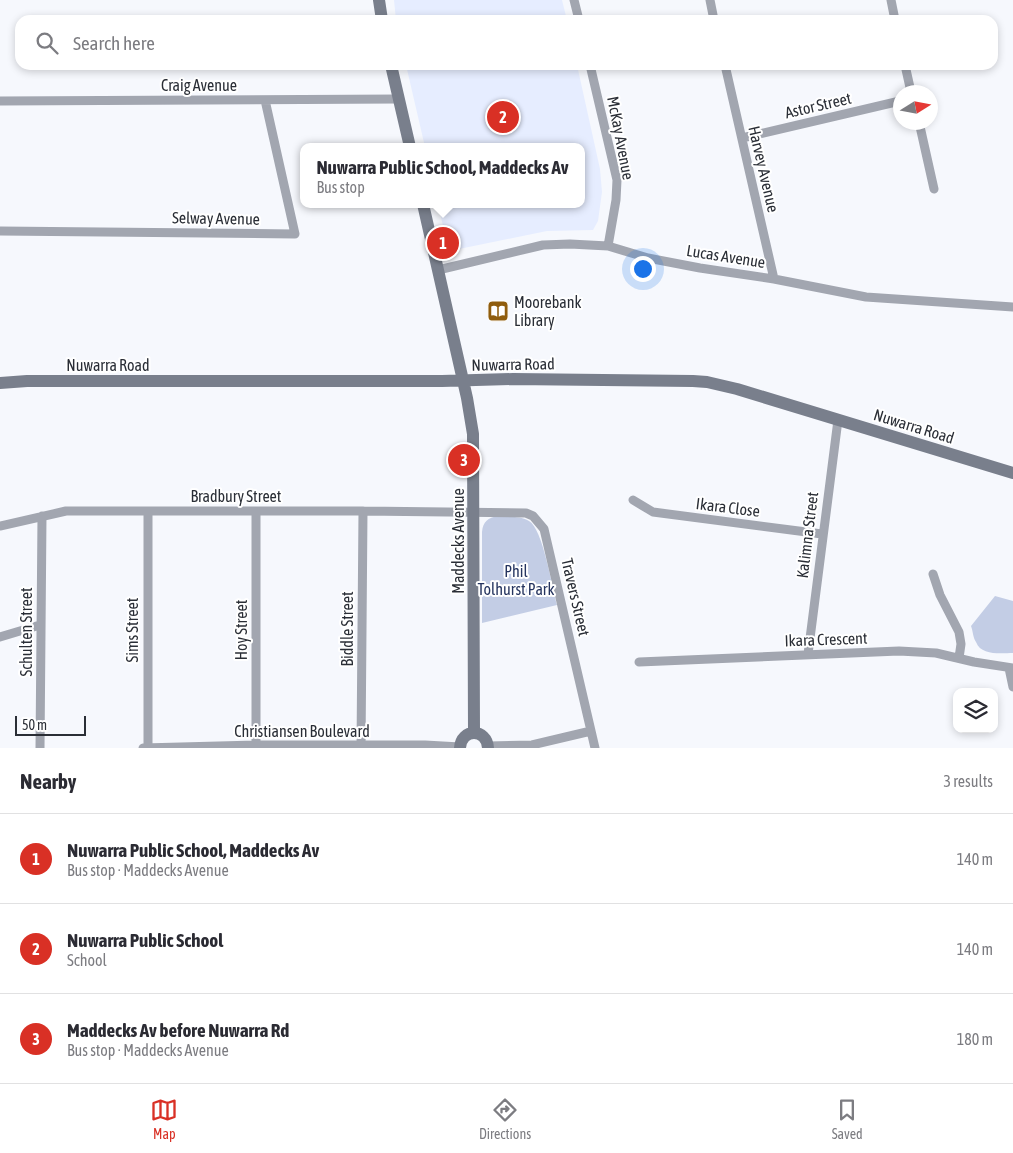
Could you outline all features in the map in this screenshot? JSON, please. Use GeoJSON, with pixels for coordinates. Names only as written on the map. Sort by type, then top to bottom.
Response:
{"type":"FeatureCollection","features":[{"type":"Feature","properties":{"kind":"main road"},"geometry":{"type":"LineString","coordinates":[[379,0],[381,15]]}},
{"type":"Feature","properties":{"kind":"main road"},"geometry":{"type":"LineString","coordinates":[[392,70],[409,143]]}},
{"type":"Feature","properties":{"kind":"main road","name":"Maddecks Avenue"},"geometry":{"type":"LineString","coordinates":[[424,208],[463,380],[473,434],[474,732]]}},
{"type":"Feature","properties":{"kind":"main road","name":"Nuwarra Road"},"geometry":{"type":"LineString","coordinates":[[0,384],[27,381],[513,379],[693,381],[737,389],[1013,472]]}},
{"type":"Feature","properties":{"kind":"main road"},"geometry":{"type":"LineString","coordinates":[[460,747],[462,739],[474,732],[485,738],[488,747]]}},
{"type":"Feature","properties":{"kind":"street"},"geometry":{"type":"LineString","coordinates":[[574,0],[578,15]]}},
{"type":"Feature","properties":{"kind":"street"},"geometry":{"type":"LineString","coordinates":[[710,0],[713,15]]}},
{"type":"Feature","properties":{"kind":"street"},"geometry":{"type":"LineString","coordinates":[[891,0],[894,15]]}},
{"type":"Feature","properties":{"kind":"street","name":"McKay Avenue"},"geometry":{"type":"LineString","coordinates":[[591,70],[617,180],[616,200],[608,246]]}},
{"type":"Feature","properties":{"kind":"street","name":"Harvey Avenue"},"geometry":{"type":"LineString","coordinates":[[726,70],[774,279]]}},
{"type":"Feature","properties":{"kind":"street"},"geometry":{"type":"LineString","coordinates":[[906,70],[909,85]]}},
{"type":"Feature","properties":{"kind":"street","name":"Craig Avenue"},"geometry":{"type":"LineString","coordinates":[[0,101],[399,99]]}},
{"type":"Feature","properties":{"kind":"street","name":"Selway Avenue"},"geometry":{"type":"LineString","coordinates":[[0,231],[294,234],[265,100]]}},
{"type":"Feature","properties":{"kind":"street","name":"Astor Street"},"geometry":{"type":"LineString","coordinates":[[742,138],[893,103]]}},
{"type":"Feature","properties":{"kind":"street"},"geometry":{"type":"LineString","coordinates":[[921,130],[934,189]]}},
{"type":"Feature","properties":{"kind":"street","name":"Lucas Avenue"},"geometry":{"type":"LineString","coordinates":[[438,270],[542,245],[608,246],[656,260],[774,279],[866,297],[1013,307]]}},
{"type":"Feature","properties":{"kind":"street","name":"Kalimna Street"},"geometry":{"type":"LineString","coordinates":[[808,654],[838,420]]}},
{"type":"Feature","properties":{"kind":"street","name":"Ikara Close"},"geometry":{"type":"LineString","coordinates":[[633,500],[653,512],[822,534]]}},
{"type":"Feature","properties":{"kind":"street","name":"Bradbury Street"},"geometry":{"type":"LineString","coordinates":[[0,526],[66,511],[474,511]]}},
{"type":"Feature","properties":{"kind":"street","name":"Sims Street"},"geometry":{"type":"LineString","coordinates":[[146,748],[148,511]]}},
{"type":"Feature","properties":{"kind":"street","name":"Hoy Street"},"geometry":{"type":"LineString","coordinates":[[256,511],[256,746]]}},
{"type":"Feature","properties":{"kind":"street","name":"Biddle Street"},"geometry":{"type":"LineString","coordinates":[[361,747],[363,511]]}},
{"type":"Feature","properties":{"kind":"street","name":"Travers Street"},"geometry":{"type":"LineString","coordinates":[[474,511],[526,513],[533,516],[544,529],[595,748]]}},
{"type":"Feature","properties":{"kind":"street","name":"Schulten Street"},"geometry":{"type":"LineString","coordinates":[[40,748],[42,516]]}},
{"type":"Feature","properties":{"kind":"street"},"geometry":{"type":"LineString","coordinates":[[934,574],[940,595],[959,632],[961,644],[959,658]]}},
{"type":"Feature","properties":{"kind":"street"},"geometry":{"type":"LineString","coordinates":[[0,637],[40,625]]}},
{"type":"Feature","properties":{"kind":"street","name":"Ikara Crescent"},"geometry":{"type":"LineString","coordinates":[[639,662],[916,651],[936,653],[1011,668]]}},
{"type":"Feature","properties":{"kind":"street"},"geometry":{"type":"LineString","coordinates":[[1011,668],[1013,687]]}},
{"type":"Feature","properties":{"kind":"street"},"geometry":{"type":"LineString","coordinates":[[488,747],[532,745],[591,731]]}},
{"type":"Feature","properties":{"kind":"street","name":"Christiansen Boulevard"},"geometry":{"type":"LineString","coordinates":[[146,748],[256,746],[460,747]]}},
{"type":"Feature","properties":{"kind":"shaded area"},"geometry":{"type":"Polygon","coordinates":[[[394,0],[562,0],[566,15],[396,15],[394,0]]]}},
{"type":"Feature","properties":{"kind":"shaded area"},"geometry":{"type":"Polygon","coordinates":[[[407,70],[578,70],[600,169],[602,192],[598,221],[593,230],[547,231],[459,249],[449,245],[439,208],[585,208],[585,143],[424,143],[407,70]]]}},
{"type":"Feature","properties":{"kind":"green space","name":"Phil Tolhurst Park"},"geometry":{"type":"Polygon","coordinates":[[[498,516],[522,518],[534,526],[543,547],[557,605],[482,623],[482,532],[487,521],[498,516]]]}},
{"type":"Feature","properties":{"kind":"green space"},"geometry":{"type":"Polygon","coordinates":[[[995,596],[1013,601],[1013,653],[987,652],[982,650],[974,639],[971,626],[995,596]]]}},
{"type":"Feature","properties":{"kind":"place","name":"Nuwarra Public School"},"geometry":{"type":"Point","coordinates":[503,117]}},
{"type":"Feature","properties":{"kind":"place","name":"Nuwarra Public School, Maddecks Av"},"geometry":{"type":"Point","coordinates":[443,243]}},
{"type":"Feature","properties":{"kind":"place","name":"Moorebank Library"},"geometry":{"type":"Point","coordinates":[498,311]}},
{"type":"Feature","properties":{"kind":"place","name":"Maddecks Av before Nuwarra Rd"},"geometry":{"type":"Point","coordinates":[464,460]}}]}
